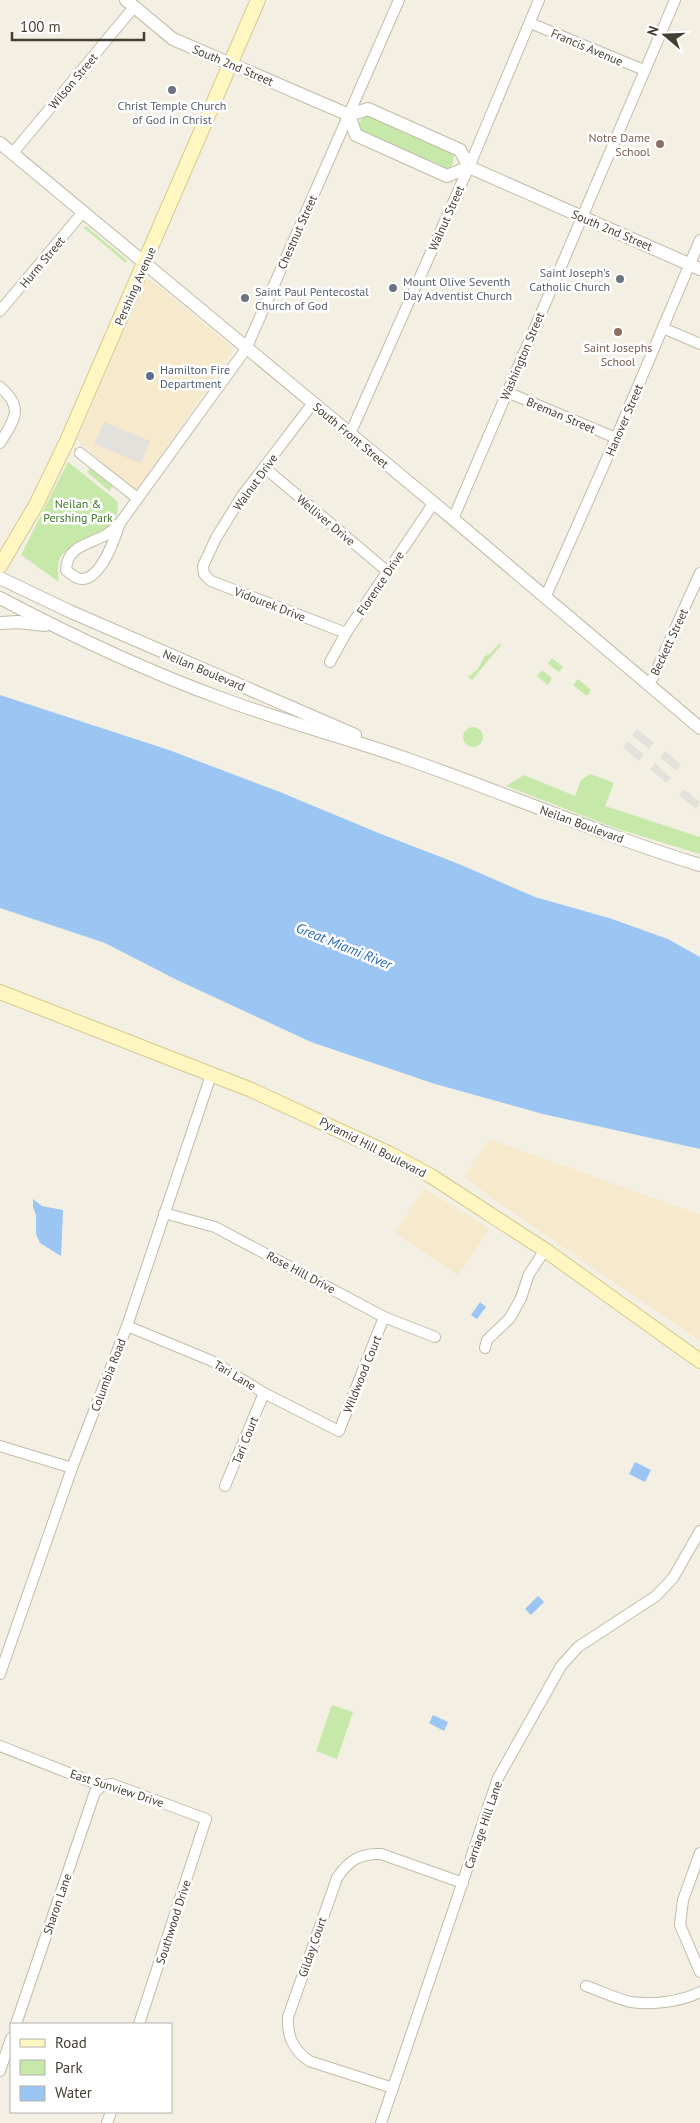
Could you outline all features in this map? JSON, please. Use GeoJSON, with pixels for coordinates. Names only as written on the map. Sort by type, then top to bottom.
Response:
{"type":"FeatureCollection","features":[{"type":"Feature","properties":{"kind":"main road","name":"Pershing Avenue"},"geometry":{"type":"LineString","coordinates":[[0,566],[53,472],[258,0]]}},
{"type":"Feature","properties":{"kind":"main road","name":"Pyramid Hill Boulevard"},"geometry":{"type":"LineString","coordinates":[[4,995],[296,1110],[388,1153],[431,1176],[545,1250],[700,1361]]}},
{"type":"Feature","properties":{"kind":"street","name":"Chestnut Street"},"geometry":{"type":"LineString","coordinates":[[120,523],[106,535],[72,552],[66,560],[66,570],[77,578],[83,579],[92,576],[106,556],[120,523],[246,349],[399,0]]}},
{"type":"Feature","properties":{"kind":"street","name":"Walnut Street"},"geometry":{"type":"LineString","coordinates":[[350,434],[469,167],[539,0]]}},
{"type":"Feature","properties":{"kind":"street","name":"Washington Street"},"geometry":{"type":"LineString","coordinates":[[453,519],[675,0]]}},
{"type":"Feature","properties":{"kind":"street","name":"South 2nd Street"},"geometry":{"type":"LineString","coordinates":[[130,4],[173,39],[349,114],[368,109],[412,128],[460,150],[469,167],[695,266]]}},
{"type":"Feature","properties":{"kind":"street","name":"Wilson Street"},"geometry":{"type":"LineString","coordinates":[[12,154],[130,4]]}},
{"type":"Feature","properties":{"kind":"street","name":"Francis Avenue"},"geometry":{"type":"LineString","coordinates":[[530,23],[644,70]]}},
{"type":"Feature","properties":{"kind":"street"},"geometry":{"type":"LineString","coordinates":[[349,114],[356,135],[447,176],[469,167]]}},
{"type":"Feature","properties":{"kind":"street","name":"South Front Street"},"geometry":{"type":"LineString","coordinates":[[0,143],[144,265],[453,519],[700,728]]}},
{"type":"Feature","properties":{"kind":"street","name":"Hurm Street"},"geometry":{"type":"LineString","coordinates":[[0,311],[83,212]]}},
{"type":"Feature","properties":{"kind":"street","name":"Hanover Street"},"geometry":{"type":"LineString","coordinates":[[545,598],[663,328],[695,266],[700,240]]}},
{"type":"Feature","properties":{"kind":"street"},"geometry":{"type":"LineString","coordinates":[[663,328],[700,344]]}},
{"type":"Feature","properties":{"kind":"street"},"geometry":{"type":"LineString","coordinates":[[0,387],[9,395],[14,403],[14,419],[0,443]]}},
{"type":"Feature","properties":{"kind":"street","name":"Breman Street"},"geometry":{"type":"LineString","coordinates":[[507,392],[616,438]]}},
{"type":"Feature","properties":{"kind":"street","name":"Walnut Drive"},"geometry":{"type":"LineString","coordinates":[[203,566],[216,538],[242,496],[313,403]]}},
{"type":"Feature","properties":{"kind":"street"},"geometry":{"type":"LineString","coordinates":[[80,452],[137,498]]}},
{"type":"Feature","properties":{"kind":"street","name":"Welliver Drive"},"geometry":{"type":"LineString","coordinates":[[265,468],[388,572]]}},
{"type":"Feature","properties":{"kind":"street","name":"Florence Drive"},"geometry":{"type":"LineString","coordinates":[[330,662],[346,633],[433,504]]}},
{"type":"Feature","properties":{"kind":"street","name":"Vidourek Drive"},"geometry":{"type":"LineString","coordinates":[[203,566],[204,574],[211,581],[346,633]]}},
{"type":"Feature","properties":{"kind":"street","name":"Beckett Street"},"geometry":{"type":"LineString","coordinates":[[648,684],[654,676],[700,573]]}},
{"type":"Feature","properties":{"kind":"street","name":"Neilan Boulevard"},"geometry":{"type":"LineString","coordinates":[[0,578],[197,668],[297,709],[409,760]]}},
{"type":"Feature","properties":{"kind":"street","name":"Neilan Boulevard"},"geometry":{"type":"LineString","coordinates":[[0,598],[138,665],[223,699],[409,760],[609,834],[700,865]]}},
{"type":"Feature","properties":{"kind":"street"},"geometry":{"type":"LineString","coordinates":[[0,623],[18,622],[55,626]]}},
{"type":"Feature","properties":{"kind":"street","name":"Columbia Road"},"geometry":{"type":"LineString","coordinates":[[0,1674],[72,1468],[127,1326],[210,1075]]}},
{"type":"Feature","properties":{"kind":"street","name":"Rose Hill Drive"},"geometry":{"type":"LineString","coordinates":[[164,1213],[215,1227],[384,1317],[435,1337]]}},
{"type":"Feature","properties":{"kind":"street"},"geometry":{"type":"LineString","coordinates":[[484,1348],[487,1340],[510,1318],[521,1298],[529,1274],[545,1250]]}},
{"type":"Feature","properties":{"kind":"street","name":"Wildwood Court"},"geometry":{"type":"LineString","coordinates":[[339,1431],[384,1317]]}},
{"type":"Feature","properties":{"kind":"street","name":"Tari Lane"},"geometry":{"type":"LineString","coordinates":[[127,1326],[212,1362],[264,1393],[339,1431]]}},
{"type":"Feature","properties":{"kind":"street","name":"Tari Court"},"geometry":{"type":"LineString","coordinates":[[225,1486],[264,1393]]}},
{"type":"Feature","properties":{"kind":"street"},"geometry":{"type":"LineString","coordinates":[[0,1443],[72,1468]]}},
{"type":"Feature","properties":{"kind":"street","name":"Carriage Hill Lane"},"geometry":{"type":"LineString","coordinates":[[381,2123],[498,1778],[561,1666],[578,1647],[656,1596],[672,1578],[700,1531]]}},
{"type":"Feature","properties":{"kind":"street","name":"East Sunview Drive"},"geometry":{"type":"LineString","coordinates":[[0,1746],[102,1786],[112,1784],[206,1819]]}},
{"type":"Feature","properties":{"kind":"street","name":"Sharon Lane"},"geometry":{"type":"LineString","coordinates":[[16,2023],[95,1792],[102,1786]]}},
{"type":"Feature","properties":{"kind":"street","name":"Southwood Drive"},"geometry":{"type":"LineString","coordinates":[[139,2023],[206,1819]]}},
{"type":"Feature","properties":{"kind":"street"},"geometry":{"type":"LineString","coordinates":[[700,1853],[683,1900],[680,1925],[700,1972]]}},
{"type":"Feature","properties":{"kind":"street","name":"Gilday Court"},"geometry":{"type":"LineString","coordinates":[[393,2088],[309,2061],[292,2044],[288,2031],[288,2017],[337,1878],[344,1868],[354,1860],[366,1854],[380,1854],[463,1882]]}},
{"type":"Feature","properties":{"kind":"street"},"geometry":{"type":"LineString","coordinates":[[586,1986],[629,2002],[670,2001],[700,1992]]}},
{"type":"Feature","properties":{"kind":"street"},"geometry":{"type":"LineString","coordinates":[[0,2071],[10,2041]]}},
{"type":"Feature","properties":{"kind":"shaded area"},"geometry":{"type":"Polygon","coordinates":[[[147,277],[234,349],[135,492],[78,440],[147,277]]]}},
{"type":"Feature","properties":{"kind":"shaded area"},"geometry":{"type":"Polygon","coordinates":[[[104,422],[150,441],[141,463],[94,444],[104,422]]]}},
{"type":"Feature","properties":{"kind":"shaded area"},"geometry":{"type":"Polygon","coordinates":[[[637,729],[654,743],[649,749],[632,735],[637,729]]]}},
{"type":"Feature","properties":{"kind":"shaded area"},"geometry":{"type":"Polygon","coordinates":[[[628,741],[644,755],[639,761],[623,747],[628,741]]]}},
{"type":"Feature","properties":{"kind":"shaded area"},"geometry":{"type":"Polygon","coordinates":[[[665,751],[681,765],[676,771],[660,757],[665,751]]]}},
{"type":"Feature","properties":{"kind":"shaded area"},"geometry":{"type":"Polygon","coordinates":[[[655,763],[671,778],[666,783],[650,769],[655,763]]]}},
{"type":"Feature","properties":{"kind":"shaded area"},"geometry":{"type":"Polygon","coordinates":[[[684,789],[700,802],[696,809],[679,795],[684,789]]]}},
{"type":"Feature","properties":{"kind":"shaded area"},"geometry":{"type":"Polygon","coordinates":[[[489,1139],[700,1215],[700,1341],[496,1201],[464,1176],[489,1139]]]}},
{"type":"Feature","properties":{"kind":"shaded area"},"geometry":{"type":"Polygon","coordinates":[[[424,1188],[489,1229],[458,1275],[395,1232],[424,1188]]]}},
{"type":"Feature","properties":{"kind":"green space"},"geometry":{"type":"Polygon","coordinates":[[[366,115],[454,152],[453,164],[446,171],[358,133],[358,123],[366,115]]]}},
{"type":"Feature","properties":{"kind":"green space"},"geometry":{"type":"Polygon","coordinates":[[[83,227],[87,227],[124,258],[127,261],[126,263],[83,227]]]}},
{"type":"Feature","properties":{"kind":"green space"},"geometry":{"type":"Polygon","coordinates":[[[96,460],[119,479],[109,491],[87,472],[96,460]]]}},
{"type":"Feature","properties":{"kind":"green space","name":"Neilan & Pershing Park"},"geometry":{"type":"Polygon","coordinates":[[[68,462],[117,501],[118,510],[115,518],[104,531],[63,554],[58,565],[59,582],[21,555],[68,462]]]}},
{"type":"Feature","properties":{"kind":"green space"},"geometry":{"type":"Polygon","coordinates":[[[500,643],[501,645],[472,680],[468,677],[478,669],[484,657],[491,653],[500,643]]]}},
{"type":"Feature","properties":{"kind":"green space"},"geometry":{"type":"Polygon","coordinates":[[[552,658],[563,667],[559,672],[548,664],[552,658]]]}},
{"type":"Feature","properties":{"kind":"green space"},"geometry":{"type":"Polygon","coordinates":[[[542,670],[552,678],[548,685],[537,676],[542,670]]]}},
{"type":"Feature","properties":{"kind":"green space"},"geometry":{"type":"Polygon","coordinates":[[[578,679],[591,690],[588,695],[585,695],[573,685],[578,679]]]}},
{"type":"Feature","properties":{"kind":"green space"},"geometry":{"type":"Polygon","coordinates":[[[473,727],[480,730],[483,737],[480,744],[473,747],[466,744],[463,737],[466,730],[473,727]]]}},
{"type":"Feature","properties":{"kind":"green space"},"geometry":{"type":"Polygon","coordinates":[[[590,774],[614,783],[605,806],[700,837],[700,854],[618,829],[506,786],[524,775],[575,796],[581,780],[590,774]]]}},
{"type":"Feature","properties":{"kind":"green space"},"geometry":{"type":"Polygon","coordinates":[[[332,1705],[353,1712],[337,1759],[316,1751],[332,1705]]]}},
{"type":"Feature","properties":{"kind":"water","name":"Great Miami River"},"geometry":{"type":"Polygon","coordinates":[[[0,695],[169,750],[280,792],[459,864],[535,897],[609,918],[668,939],[700,957],[700,1149],[543,1114],[435,1084],[311,1042],[177,980],[105,943],[0,908],[0,695]]]}},
{"type":"Feature","properties":{"kind":"water"},"geometry":{"type":"Polygon","coordinates":[[[33,1199],[42,1206],[63,1210],[61,1256],[40,1243],[36,1234],[36,1215],[33,1199]]]}},
{"type":"Feature","properties":{"kind":"water"},"geometry":{"type":"Polygon","coordinates":[[[480,1302],[486,1307],[477,1319],[471,1315],[480,1302]]]}},
{"type":"Feature","properties":{"kind":"water"},"geometry":{"type":"Polygon","coordinates":[[[635,1462],[651,1470],[645,1482],[629,1474],[635,1462]]]}},
{"type":"Feature","properties":{"kind":"water"},"geometry":{"type":"Polygon","coordinates":[[[538,1596],[544,1602],[531,1615],[525,1609],[538,1596]]]}},
{"type":"Feature","properties":{"kind":"water"},"geometry":{"type":"Polygon","coordinates":[[[433,1715],[448,1722],[444,1731],[429,1723],[433,1715]]]}},
{"type":"Feature","properties":{"kind":"place","name":"Christ Temple Church of God in Christ"},"geometry":{"type":"Point","coordinates":[172,90]}},
{"type":"Feature","properties":{"kind":"place","name":"Notre Dame School"},"geometry":{"type":"Point","coordinates":[660,144]}},
{"type":"Feature","properties":{"kind":"place","name":"Saint Joseph’s Catholic Church"},"geometry":{"type":"Point","coordinates":[620,279]}},
{"type":"Feature","properties":{"kind":"place","name":"Mount Olive Seventh Day Adventist Church"},"geometry":{"type":"Point","coordinates":[393,288]}},
{"type":"Feature","properties":{"kind":"place","name":"Saint Paul Pentecostal Church of God"},"geometry":{"type":"Point","coordinates":[245,298]}},
{"type":"Feature","properties":{"kind":"place","name":"Saint Josephs School"},"geometry":{"type":"Point","coordinates":[618,332]}},
{"type":"Feature","properties":{"kind":"place","name":"Hamilton Fire Department"},"geometry":{"type":"Point","coordinates":[150,376]}}]}
